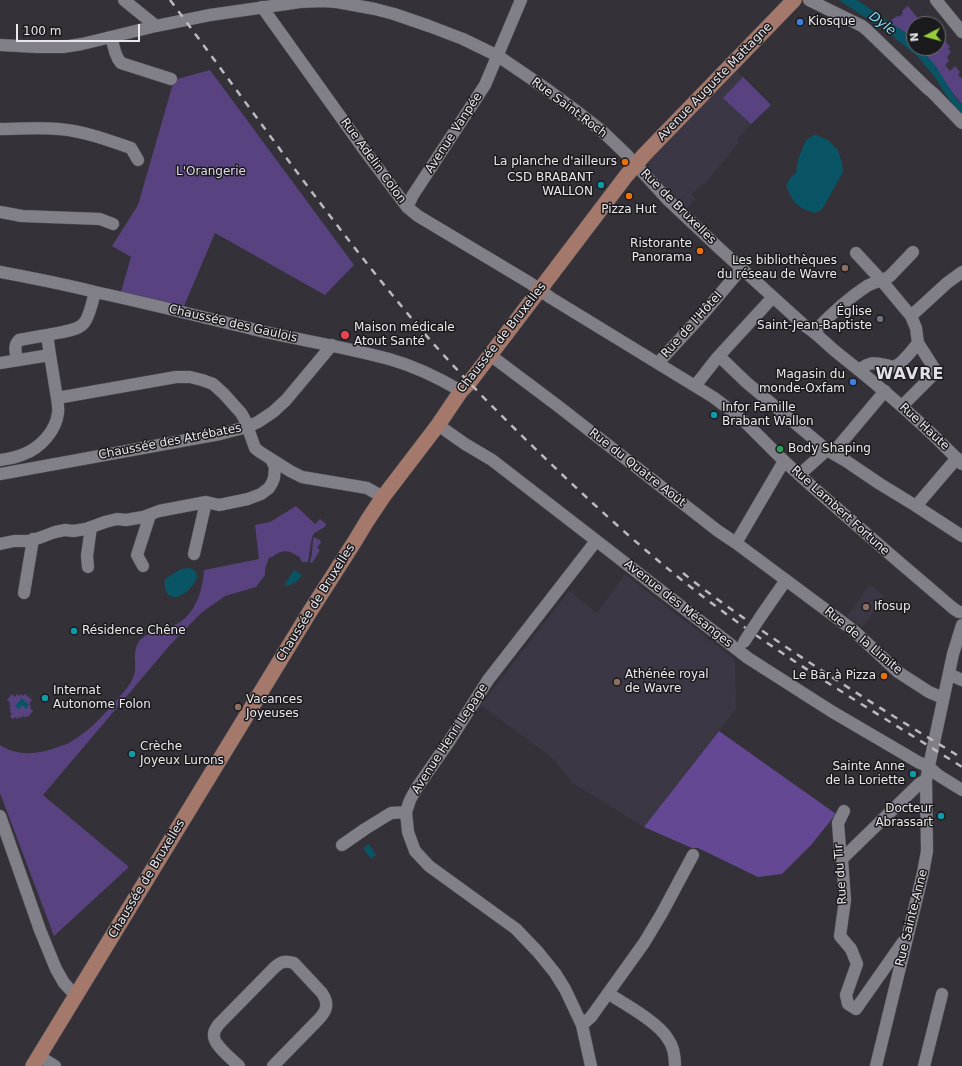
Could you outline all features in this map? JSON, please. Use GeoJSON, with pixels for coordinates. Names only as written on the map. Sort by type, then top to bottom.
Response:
{"type":"FeatureCollection","features":[{"type":"Feature","properties":{"kind":"main road","name":"Avenue Auguste Mattagne"},"geometry":{"type":"LineString","coordinates":[[636,165],[794,0]]}},
{"type":"Feature","properties":{"kind":"main road","name":"Chaussée de Bruxelles"},"geometry":{"type":"LineString","coordinates":[[36,1061],[307,616],[383,497],[438,425],[461,391],[469,383],[636,165]]}},
{"type":"Feature","properties":{"kind":"street"},"geometry":{"type":"LineString","coordinates":[[124,0],[156,26]]}},
{"type":"Feature","properties":{"kind":"street","name":"Rue Saint-Roch"},"geometry":{"type":"LineString","coordinates":[[0,45],[63,47],[210,15],[300,2],[322,0],[337,2],[394,14],[463,39],[498,56],[548,90],[602,131],[636,165]]}},
{"type":"Feature","properties":{"kind":"street","name":"Avenue Vanpée"},"geometry":{"type":"LineString","coordinates":[[407,207],[413,195],[486,85],[521,0]]}},
{"type":"Feature","properties":{"kind":"street"},"geometry":{"type":"LineString","coordinates":[[809,0],[862,26],[867,30],[962,123]]}},
{"type":"Feature","properties":{"kind":"street"},"geometry":{"type":"LineString","coordinates":[[936,0],[962,32]]}},
{"type":"Feature","properties":{"kind":"street","name":"Rue Adelin Colon"},"geometry":{"type":"LineString","coordinates":[[262,7],[407,207],[418,216],[530,283],[539,290]]}},
{"type":"Feature","properties":{"kind":"street"},"geometry":{"type":"LineString","coordinates":[[112,37],[113,46],[121,63],[171,79]]}},
{"type":"Feature","properties":{"kind":"street"},"geometry":{"type":"LineString","coordinates":[[0,129],[60,129],[78,132],[132,148],[138,160]]}},
{"type":"Feature","properties":{"kind":"street","name":"Rue de Bruxelles"},"geometry":{"type":"LineString","coordinates":[[636,165],[668,200],[773,297],[805,326],[885,391]]}},
{"type":"Feature","properties":{"kind":"street"},"geometry":{"type":"LineString","coordinates":[[0,212],[22,216],[100,219],[112,224]]}},
{"type":"Feature","properties":{"kind":"street"},"geometry":{"type":"LineString","coordinates":[[814,332],[845,302],[869,285],[887,279],[913,252]]}},
{"type":"Feature","properties":{"kind":"street"},"geometry":{"type":"LineString","coordinates":[[856,253],[911,316],[916,328],[918,343],[934,368],[935,373],[902,406]]}},
{"type":"Feature","properties":{"kind":"street","name":"Rue de l'Hôtel"},"geometry":{"type":"LineString","coordinates":[[658,363],[703,314],[742,268]]}},
{"type":"Feature","properties":{"kind":"street","name":"Chaussée des Gaulois"},"geometry":{"type":"LineString","coordinates":[[0,272],[390,359],[405,364],[461,391]]}},
{"type":"Feature","properties":{"kind":"street"},"geometry":{"type":"LineString","coordinates":[[911,316],[947,283],[962,272]]}},
{"type":"Feature","properties":{"kind":"street","name":"Rue Lambert Fortune"},"geometry":{"type":"LineString","coordinates":[[539,290],[713,397],[747,424],[799,475],[919,579],[959,612],[962,612]]}},
{"type":"Feature","properties":{"kind":"street"},"geometry":{"type":"LineString","coordinates":[[17,360],[15,347],[19,340],[76,328],[83,325],[95,292]]}},
{"type":"Feature","properties":{"kind":"street"},"geometry":{"type":"LineString","coordinates":[[695,386],[719,356],[773,297]]}},
{"type":"Feature","properties":{"kind":"street"},"geometry":{"type":"LineString","coordinates":[[5,473],[3,460],[24,454],[34,449],[51,432],[56,421],[58,412],[57,398],[47,334]]}},
{"type":"Feature","properties":{"kind":"street"},"geometry":{"type":"LineString","coordinates":[[859,370],[866,365],[875,362],[896,366],[918,343]]}},
{"type":"Feature","properties":{"kind":"street","name":"Chaussée des Atrébates"},"geometry":{"type":"LineString","coordinates":[[5,473],[220,434],[247,427],[265,418],[286,400],[332,345]]}},
{"type":"Feature","properties":{"kind":"street"},"geometry":{"type":"LineString","coordinates":[[0,363],[50,355]]}},
{"type":"Feature","properties":{"kind":"street","name":"Rue du Quatre Août"},"geometry":{"type":"LineString","coordinates":[[490,355],[718,531],[786,580]]}},
{"type":"Feature","properties":{"kind":"street"},"geometry":{"type":"LineString","coordinates":[[719,356],[746,382],[827,450],[962,536]]}},
{"type":"Feature","properties":{"kind":"street"},"geometry":{"type":"LineString","coordinates":[[57,398],[176,377],[190,377],[202,380],[213,384],[241,413],[255,448],[260,452],[302,477],[367,488],[383,497]]}},
{"type":"Feature","properties":{"kind":"street"},"geometry":{"type":"LineString","coordinates":[[799,475],[827,450],[837,448],[885,391]]}},
{"type":"Feature","properties":{"kind":"street","name":"Rue Haute"},"geometry":{"type":"LineString","coordinates":[[885,391],[960,461]]}},
{"type":"Feature","properties":{"kind":"street","name":"Avenue des Mésanges"},"geometry":{"type":"LineString","coordinates":[[438,425],[465,444],[492,460],[596,541],[741,646],[754,662],[825,707],[929,767],[938,775],[962,790]]}},
{"type":"Feature","properties":{"kind":"street"},"geometry":{"type":"LineString","coordinates":[[0,544],[14,541],[33,540],[55,532],[86,529],[117,519],[126,520],[143,517],[159,511],[206,502],[216,505],[248,499],[261,494],[269,488],[272,483],[274,478],[274,467],[271,459]]}},
{"type":"Feature","properties":{"kind":"street"},"geometry":{"type":"LineString","coordinates":[[736,543],[784,461]]}},
{"type":"Feature","properties":{"kind":"street"},"geometry":{"type":"LineString","coordinates":[[916,506],[960,461]]}},
{"type":"Feature","properties":{"kind":"street"},"geometry":{"type":"LineString","coordinates":[[194,554],[206,502]]}},
{"type":"Feature","properties":{"kind":"street"},"geometry":{"type":"LineString","coordinates":[[143,566],[137,555],[150,515]]}},
{"type":"Feature","properties":{"kind":"street"},"geometry":{"type":"LineString","coordinates":[[88,567],[87,556],[91,527]]}},
{"type":"Feature","properties":{"kind":"street"},"geometry":{"type":"LineString","coordinates":[[24,593],[33,540]]}},
{"type":"Feature","properties":{"kind":"street","name":"Avenue Henri Lepage"},"geometry":{"type":"LineString","coordinates":[[591,1066],[582,1025],[568,994],[555,973],[543,958],[507,922],[429,866],[415,851],[408,832],[406,812],[416,789],[450,740],[488,680],[596,541]]}},
{"type":"Feature","properties":{"kind":"street"},"geometry":{"type":"LineString","coordinates":[[741,646],[786,580]]}},
{"type":"Feature","properties":{"kind":"street","name":"Rue de la Limite"},"geometry":{"type":"LineString","coordinates":[[786,580],[853,630],[898,672],[929,692],[943,698]]}},
{"type":"Feature","properties":{"kind":"street","name":"Rue Sainte-Anne"},"geometry":{"type":"LineString","coordinates":[[876,1066],[923,873],[927,851],[926,780],[952,654],[962,624]]}},
{"type":"Feature","properties":{"kind":"street"},"geometry":{"type":"LineString","coordinates":[[949,674],[962,680]]}},
{"type":"Feature","properties":{"kind":"street"},"geometry":{"type":"LineString","coordinates":[[842,859],[919,784],[926,780]]}},
{"type":"Feature","properties":{"kind":"street","name":"Rue du Tir"},"geometry":{"type":"LineString","coordinates":[[844,811],[838,822],[845,900],[840,936],[851,949],[857,964],[846,995],[848,1004],[856,1009],[873,985]]}},
{"type":"Feature","properties":{"kind":"street"},"geometry":{"type":"LineString","coordinates":[[342,845],[391,813],[406,812]]}},
{"type":"Feature","properties":{"kind":"street"},"geometry":{"type":"LineString","coordinates":[[0,816],[40,930],[56,969],[64,983],[76,996]]}},
{"type":"Feature","properties":{"kind":"street"},"geometry":{"type":"LineString","coordinates":[[582,1025],[591,1017],[609,994],[644,943],[659,919],[693,855]]}},
{"type":"Feature","properties":{"kind":"street"},"geometry":{"type":"LineString","coordinates":[[894,992],[873,985],[908,936]]}},
{"type":"Feature","properties":{"kind":"street"},"geometry":{"type":"LineString","coordinates":[[239,1066],[215,1041],[214,1034],[216,1029],[218,1025],[273,969],[279,964],[288,961],[294,963],[322,993],[325,998],[326,1010],[324,1014],[273,1066]]}},
{"type":"Feature","properties":{"kind":"street"},"geometry":{"type":"LineString","coordinates":[[609,994],[654,1024],[666,1035],[673,1050],[675,1066]]}},
{"type":"Feature","properties":{"kind":"street"},"geometry":{"type":"LineString","coordinates":[[924,1066],[942,994]]}},
{"type":"Feature","properties":{"kind":"street"},"geometry":{"type":"LineString","coordinates":[[36,1061],[55,1066]]}},
{"type":"Feature","properties":{"kind":"shaded area"},"geometry":{"type":"Polygon","coordinates":[[[737,71],[771,105],[737,140],[739,142],[705,184],[704,183],[691,195],[695,199],[687,209],[647,168],[651,165],[648,163],[675,133],[737,71]]]}},
{"type":"Feature","properties":{"kind":"shaded area","name":"Athénée royal de Wavre"},"geometry":{"type":"Polygon","coordinates":[[[625,574],[735,660],[736,711],[734,711],[644,827],[574,784],[551,757],[481,705],[569,591],[597,613],[625,574]]]}},
{"type":"Feature","properties":{"kind":"shaded area","name":"Ifosup"},"geometry":{"type":"Polygon","coordinates":[[[870,585],[885,596],[863,627],[847,616],[870,585]]]}},
{"type":"Feature","properties":{"kind":"shaded area"},"geometry":{"type":"Polygon","coordinates":[[[719,731],[836,814],[811,845],[782,874],[758,877],[698,848],[692,848],[644,827],[719,731]]]}},
{"type":"Feature","properties":{"kind":"green space"},"geometry":{"type":"Polygon","coordinates":[[[908,6],[916,16],[906,16],[906,33],[889,22],[897,16],[899,17],[903,13],[902,11],[908,6]]]}},
{"type":"Feature","properties":{"kind":"green space"},"geometry":{"type":"Polygon","coordinates":[[[946,42],[950,47],[948,49],[951,52],[947,57],[949,61],[945,65],[950,71],[955,66],[960,72],[958,75],[961,78],[962,77],[962,104],[952,92],[927,56],[946,56],[946,42]]]}},
{"type":"Feature","properties":{"kind":"green space","name":"L'Orangerie"},"geometry":{"type":"Polygon","coordinates":[[[210,70],[354,265],[325,295],[215,233],[184,306],[121,292],[131,257],[112,246],[138,205],[174,80],[210,70]]]}},
{"type":"Feature","properties":{"kind":"green space"},"geometry":{"type":"Polygon","coordinates":[[[743,77],[771,105],[751,124],[723,98],[743,77]]]}},
{"type":"Feature","properties":{"kind":"green space"},"geometry":{"type":"Polygon","coordinates":[[[296,506],[315,524],[320,519],[326,525],[313,535],[308,562],[302,562],[298,555],[297,556],[290,552],[286,551],[278,553],[269,558],[265,569],[265,575],[256,587],[225,596],[201,613],[170,645],[43,795],[129,867],[54,936],[0,793],[0,745],[7,749],[21,753],[36,753],[67,744],[84,733],[125,691],[133,678],[135,673],[135,654],[140,640],[145,636],[179,623],[190,613],[198,600],[204,570],[259,559],[255,525],[270,522],[296,506]]]}},
{"type":"Feature","properties":{"kind":"green space"},"geometry":{"type":"Polygon","coordinates":[[[314,537],[321,542],[317,548],[320,550],[312,563],[310,562],[314,537]]]}},
{"type":"Feature","properties":{"kind":"green space"},"geometry":{"type":"Polygon","coordinates":[[[12,694],[15,697],[17,694],[19,696],[21,694],[23,696],[25,694],[32,700],[29,704],[33,711],[28,717],[26,716],[25,718],[23,716],[21,718],[19,717],[18,719],[15,717],[13,719],[10,716],[12,714],[9,708],[11,706],[9,704],[10,702],[7,700],[12,694]]]}},
{"type":"Feature","properties":{"kind":"water","name":"Dyle"},"geometry":{"type":"Polygon","coordinates":[[[839,0],[857,0],[906,33],[906,47],[885,30],[839,0]]]}},
{"type":"Feature","properties":{"kind":"water"},"geometry":{"type":"Polygon","coordinates":[[[917,56],[927,56],[935,65],[955,97],[962,105],[962,116],[946,95],[935,77],[917,56]]]}},
{"type":"Feature","properties":{"kind":"water"},"geometry":{"type":"Polygon","coordinates":[[[814,135],[828,140],[838,150],[843,172],[824,206],[820,211],[814,213],[799,206],[793,200],[786,185],[791,177],[796,173],[798,159],[806,140],[814,135]]]}},
{"type":"Feature","properties":{"kind":"water"},"geometry":{"type":"Polygon","coordinates":[[[188,568],[195,571],[197,576],[195,582],[184,594],[177,597],[171,596],[166,591],[165,579],[181,569],[188,568]]]}},
{"type":"Feature","properties":{"kind":"water"},"geometry":{"type":"Polygon","coordinates":[[[294,570],[302,575],[294,583],[284,586],[294,570]]]}},
{"type":"Feature","properties":{"kind":"water"},"geometry":{"type":"Polygon","coordinates":[[[22,698],[29,705],[26,709],[22,705],[19,709],[15,706],[22,698]]]}},
{"type":"Feature","properties":{"kind":"water"},"geometry":{"type":"Polygon","coordinates":[[[369,844],[376,855],[371,859],[363,848],[369,844]]]}},
{"type":"Feature","properties":{"kind":"railway"},"geometry":{"type":"LineString","coordinates":[[170,0],[343,233],[373,271],[438,348],[530,444],[637,543],[724,613],[791,659],[962,767]]}},
{"type":"Feature","properties":{"kind":"railway"},"geometry":{"type":"LineString","coordinates":[[683,573],[750,623],[792,651],[877,706],[962,758]]}},
{"type":"Feature","properties":{"kind":"place","name":"Kiosque"},"geometry":{"type":"Point","coordinates":[800,22]}},
{"type":"Feature","properties":{"kind":"place","name":"La planche d'ailleurs"},"geometry":{"type":"Point","coordinates":[625,162]}},
{"type":"Feature","properties":{"kind":"place","name":"CSD BRABANT WALLON"},"geometry":{"type":"Point","coordinates":[601,185]}},
{"type":"Feature","properties":{"kind":"place","name":"Pizza Hut"},"geometry":{"type":"Point","coordinates":[629,196]}},
{"type":"Feature","properties":{"kind":"place","name":"Ristorante Panorama"},"geometry":{"type":"Point","coordinates":[700,251]}},
{"type":"Feature","properties":{"kind":"place","name":"Les bibliothèques du réseau de Wavre"},"geometry":{"type":"Point","coordinates":[845,268]}},
{"type":"Feature","properties":{"kind":"place","name":"Église Saint-Jean-Baptiste"},"geometry":{"type":"Point","coordinates":[880,319]}},
{"type":"Feature","properties":{"kind":"place","name":"Maison médicale Atout Santé"},"geometry":{"type":"Point","coordinates":[345,335]}},
{"type":"Feature","properties":{"kind":"place","name":"Magasin du monde-Oxfam"},"geometry":{"type":"Point","coordinates":[853,382]}},
{"type":"Feature","properties":{"kind":"place","name":"Infor Famille Brabant Wallon"},"geometry":{"type":"Point","coordinates":[714,415]}},
{"type":"Feature","properties":{"kind":"place","name":"Body Shaping"},"geometry":{"type":"Point","coordinates":[780,449]}},
{"type":"Feature","properties":{"kind":"place","name":"Ifosup"},"geometry":{"type":"Point","coordinates":[866,607]}},
{"type":"Feature","properties":{"kind":"place","name":"Résidence Chêne"},"geometry":{"type":"Point","coordinates":[74,631]}},
{"type":"Feature","properties":{"kind":"place","name":"Le Bar à Pizza"},"geometry":{"type":"Point","coordinates":[884,676]}},
{"type":"Feature","properties":{"kind":"place","name":"Athénée royal de Wavre"},"geometry":{"type":"Point","coordinates":[617,682]}},
{"type":"Feature","properties":{"kind":"place","name":"Internat Autonome Folon"},"geometry":{"type":"Point","coordinates":[45,698]}},
{"type":"Feature","properties":{"kind":"place","name":"Vacances Joyeuses"},"geometry":{"type":"Point","coordinates":[238,707]}},
{"type":"Feature","properties":{"kind":"place","name":"Crèche Joyeux Lurons"},"geometry":{"type":"Point","coordinates":[132,754]}},
{"type":"Feature","properties":{"kind":"place","name":"Sainte Anne de la Loriette"},"geometry":{"type":"Point","coordinates":[913,774]}},
{"type":"Feature","properties":{"kind":"place","name":"Docteur Abrassart"},"geometry":{"type":"Point","coordinates":[941,816]}},
{"type":"Feature","properties":{"kind":"district","name":"WAVRE"},"geometry":{"type":"Point","coordinates":[910,375]}}]}
